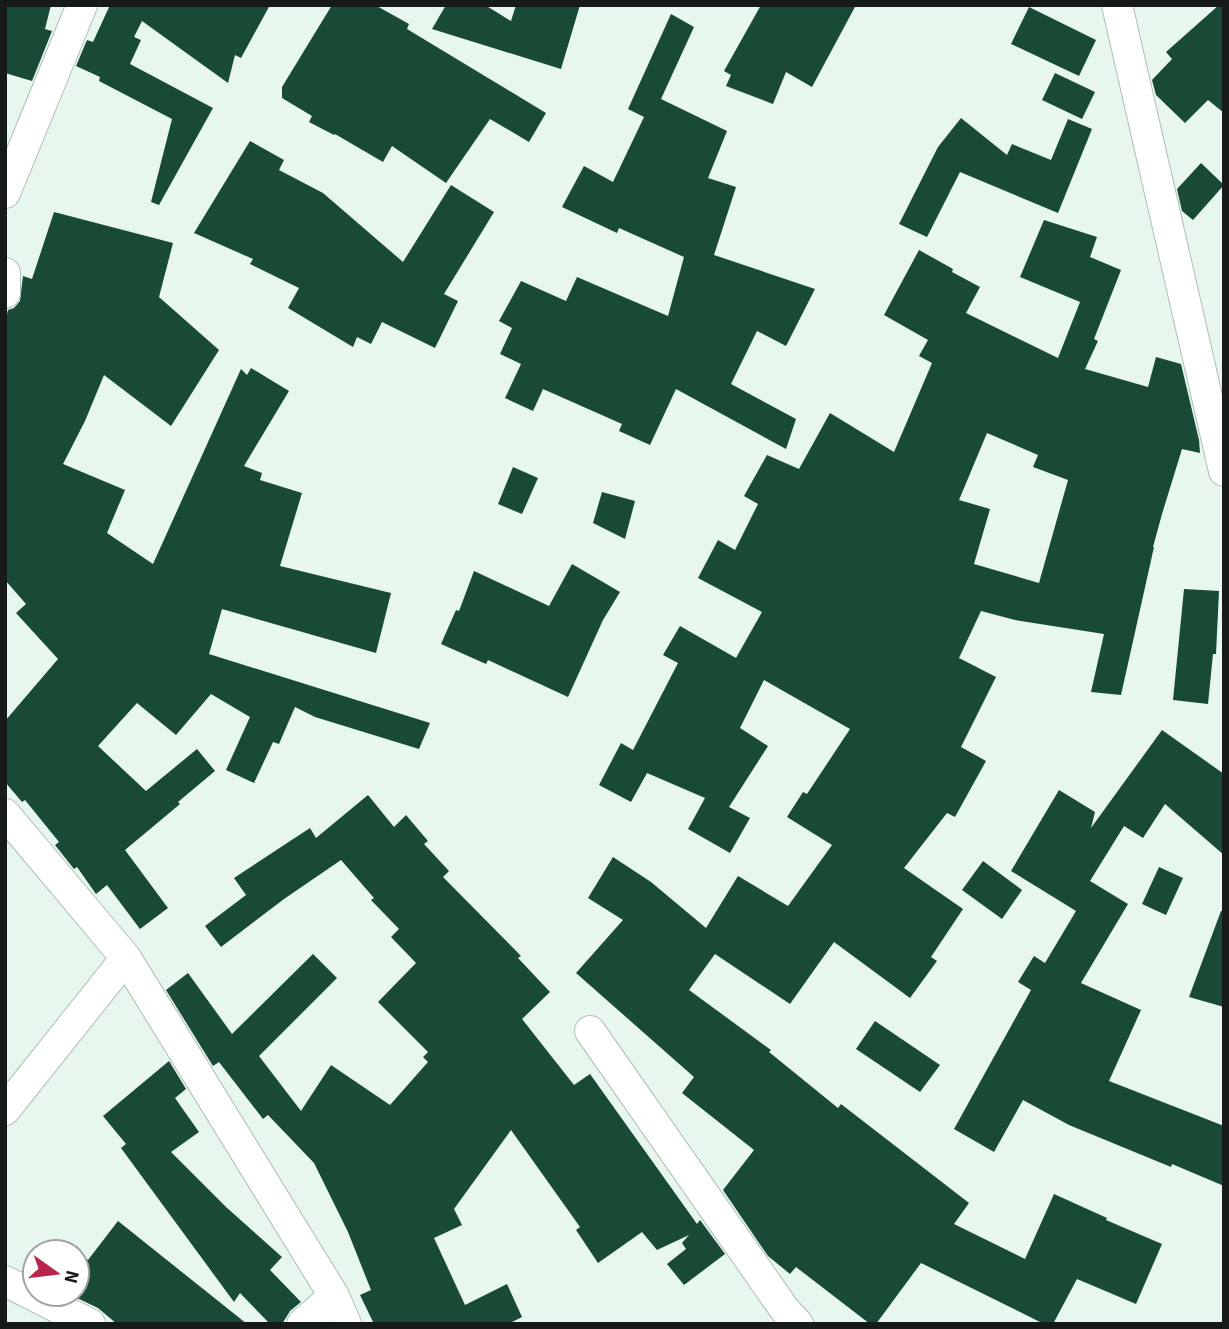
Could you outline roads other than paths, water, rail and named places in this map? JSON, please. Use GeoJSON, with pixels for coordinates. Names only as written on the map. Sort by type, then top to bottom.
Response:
{"type":"FeatureCollection","features":[{"type":"Feature","properties":{"kind":"street"},"geometry":{"type":"LineString","coordinates":[[5,193],[82,5]]}},
{"type":"Feature","properties":{"kind":"street"},"geometry":{"type":"LineString","coordinates":[[1117,5],[1224,471]]}},
{"type":"Feature","properties":{"kind":"street"},"geometry":{"type":"LineString","coordinates":[[5,273],[5,293]]}},
{"type":"Feature","properties":{"kind":"street"},"geometry":{"type":"LineString","coordinates":[[5,814],[126,958],[334,1296],[346,1324]]}},
{"type":"Feature","properties":{"kind":"street"},"geometry":{"type":"LineString","coordinates":[[5,1110],[126,958]]}},
{"type":"Feature","properties":{"kind":"street"},"geometry":{"type":"LineString","coordinates":[[590,1031],[797,1324]]}},
{"type":"Feature","properties":{"kind":"street"},"geometry":{"type":"LineString","coordinates":[[5,1281],[90,1324]]}},
{"type":"Feature","properties":{"kind":"street"},"geometry":{"type":"LineString","coordinates":[[302,1324],[334,1296]]}}]}
